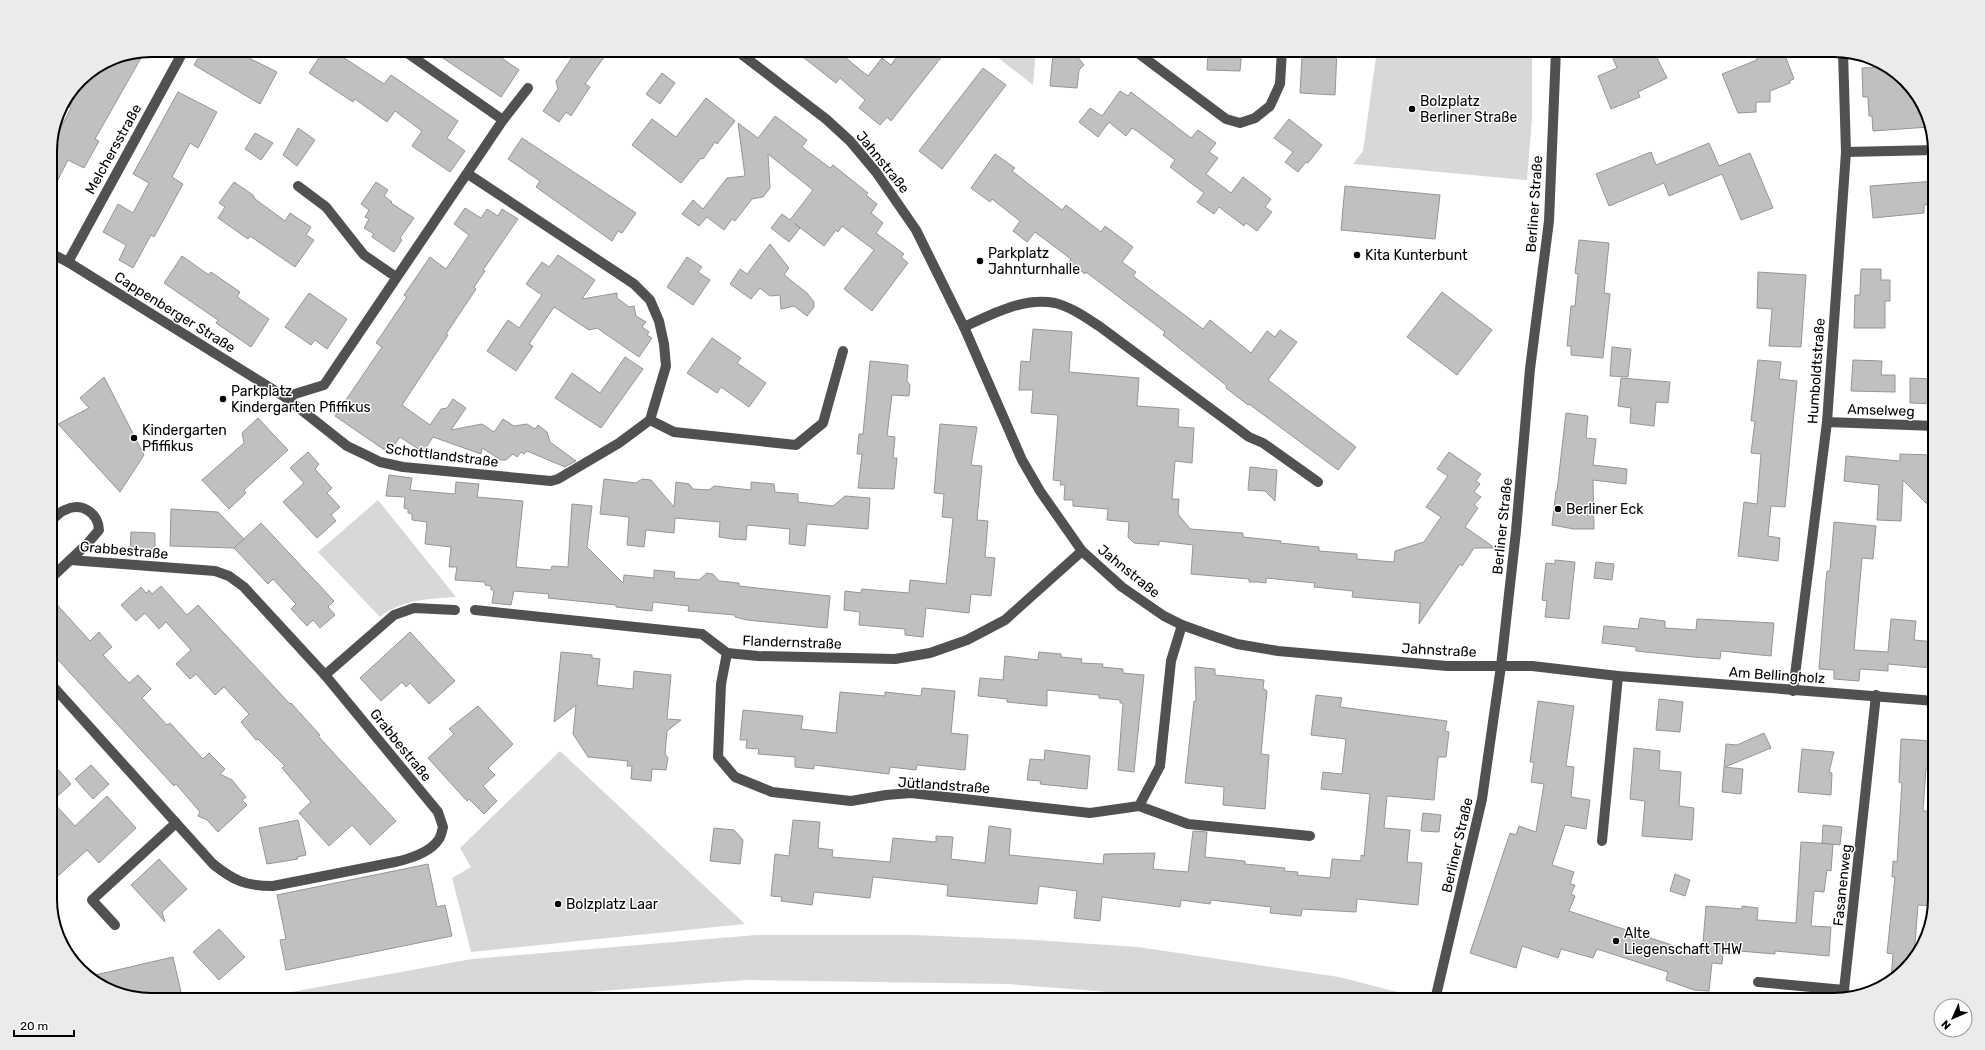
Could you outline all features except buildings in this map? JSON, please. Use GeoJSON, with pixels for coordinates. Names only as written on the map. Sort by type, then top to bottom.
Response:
{"type":"FeatureCollection","features":[{"type":"Feature","properties":{"kind":"street","name":"Melchersstraße"},"geometry":{"type":"LineString","coordinates":[[68,262],[180,57]]}},
{"type":"Feature","properties":{"kind":"street"},"geometry":{"type":"LineString","coordinates":[[412,57],[503,120]]}},
{"type":"Feature","properties":{"kind":"street","name":"Jahnstraße"},"geometry":{"type":"LineString","coordinates":[[745,57],[826,119],[850,141],[876,172],[916,230],[964,327],[1022,460],[1040,491],[1082,551],[1122,587],[1143,603],[1182,625],[1237,644],[1278,651],[1447,666],[1501,666]]}},
{"type":"Feature","properties":{"kind":"street"},"geometry":{"type":"LineString","coordinates":[[1143,57],[1226,119],[1240,123],[1255,118],[1270,106],[1280,84],[1282,57]]}},
{"type":"Feature","properties":{"kind":"street","name":"Berliner Straße"},"geometry":{"type":"LineString","coordinates":[[1437,993],[1482,799],[1501,666],[1516,531],[1530,369],[1549,221],[1556,57]]}},
{"type":"Feature","properties":{"kind":"street","name":"Humboldtstraße"},"geometry":{"type":"LineString","coordinates":[[1793,691],[1827,422],[1846,152],[1843,58]]}},
{"type":"Feature","properties":{"kind":"street"},"geometry":{"type":"LineString","coordinates":[[285,397],[324,385],[396,277],[468,174],[503,120],[528,88]]}},
{"type":"Feature","properties":{"kind":"street"},"geometry":{"type":"LineString","coordinates":[[1846,152],[1928,150]]}},
{"type":"Feature","properties":{"kind":"street"},"geometry":{"type":"LineString","coordinates":[[468,174],[634,284],[650,300],[659,321],[664,344],[666,366],[650,420],[674,432],[796,444],[823,423],[843,351]]}},
{"type":"Feature","properties":{"kind":"street"},"geometry":{"type":"LineString","coordinates":[[298,186],[326,208],[364,255],[396,277]]}},
{"type":"Feature","properties":{"kind":"street","name":"Cappenberger Straße"},"geometry":{"type":"LineString","coordinates":[[57,256],[285,397]]}},
{"type":"Feature","properties":{"kind":"street"},"geometry":{"type":"LineString","coordinates":[[964,327],[1005,308],[1030,302],[1055,303],[1077,312],[1099,326],[1249,437],[1263,443],[1318,482]]}},
{"type":"Feature","properties":{"kind":"street","name":"Schottlandstraße"},"geometry":{"type":"LineString","coordinates":[[285,397],[347,446],[380,462],[403,467],[551,480],[568,474],[619,443],[650,420]]}},
{"type":"Feature","properties":{"kind":"street","name":"Amselweg"},"geometry":{"type":"LineString","coordinates":[[1827,422],[1928,426]]}},
{"type":"Feature","properties":{"kind":"street"},"geometry":{"type":"LineString","coordinates":[[57,516],[63,510],[71,507],[83,508],[92,513],[98,521],[99,530],[57,572]]}},
{"type":"Feature","properties":{"kind":"street","name":"Flandernstraße"},"geometry":{"type":"LineString","coordinates":[[475,610],[702,634],[727,653],[758,656],[895,659],[930,653],[966,640],[1005,620],[1082,551]]}},
{"type":"Feature","properties":{"kind":"street","name":"Grabbestraße"},"geometry":{"type":"LineString","coordinates":[[57,691],[213,864],[229,877],[256,886],[290,883],[411,858],[424,851],[439,839],[443,827],[438,812],[326,675],[244,587],[229,576],[216,572],[70,560]]}},
{"type":"Feature","properties":{"kind":"street"},"geometry":{"type":"LineString","coordinates":[[326,675],[394,615],[414,608],[455,610]]}},
{"type":"Feature","properties":{"kind":"street"},"geometry":{"type":"LineString","coordinates":[[1140,806],[1160,766],[1171,661],[1182,625]]}},
{"type":"Feature","properties":{"kind":"street","name":"Jütlandstraße"},"geometry":{"type":"LineString","coordinates":[[727,653],[721,684],[718,757],[735,776],[772,792],[852,801],[886,795],[911,794],[1090,813],[1140,806],[1188,824],[1310,836]]}},
{"type":"Feature","properties":{"kind":"street","name":"Am Bellingholz"},"geometry":{"type":"LineString","coordinates":[[1501,666],[1532,666],[1618,676],[1793,691],[1876,695],[1928,700]]}},
{"type":"Feature","properties":{"kind":"street"},"geometry":{"type":"LineString","coordinates":[[1602,841],[1618,676]]}},
{"type":"Feature","properties":{"kind":"street","name":"Fasanenweg"},"geometry":{"type":"LineString","coordinates":[[1758,982],[1844,990],[1876,695]]}},
{"type":"Feature","properties":{"kind":"street"},"geometry":{"type":"LineString","coordinates":[[115,925],[92,900],[176,823]]}},
{"type":"Feature","properties":{"kind":"shaded area"},"geometry":{"type":"Polygon","coordinates":[[[997,57],[1035,57],[1033,85],[997,57]]]}},
{"type":"Feature","properties":{"kind":"shaded area"},"geometry":{"type":"Polygon","coordinates":[[[1376,57],[1532,57],[1532,119],[1527,180],[1353,164],[1363,151],[1376,57]]]}},
{"type":"Feature","properties":{"kind":"shaded area"},"geometry":{"type":"Polygon","coordinates":[[[378,500],[456,597],[426,599],[407,603],[380,617],[318,552],[378,500]]]}},
{"type":"Feature","properties":{"kind":"shaded area"},"geometry":{"type":"Polygon","coordinates":[[[560,751],[745,924],[471,952],[452,878],[471,867],[460,848],[560,751]]]}},
{"type":"Feature","properties":{"kind":"shaded area"},"geometry":{"type":"Polygon","coordinates":[[[756,935],[913,935],[1034,940],[1138,947],[1339,977],[1401,993],[1121,993],[1007,984],[747,980],[574,993],[285,993],[472,959],[756,935]]]}},
{"type":"Feature","properties":{"kind":"place","name":"Bolzplatz Berliner Straße"},"geometry":{"type":"Point","coordinates":[1412,109]}},
{"type":"Feature","properties":{"kind":"place","name":"Kita Kunterbunt"},"geometry":{"type":"Point","coordinates":[1357,255]}},
{"type":"Feature","properties":{"kind":"place","name":"Parkplatz Jahnturnhalle"},"geometry":{"type":"Point","coordinates":[980,261]}},
{"type":"Feature","properties":{"kind":"place","name":"Parkplatz Kindergarten Pfiffikus"},"geometry":{"type":"Point","coordinates":[223,399]}},
{"type":"Feature","properties":{"kind":"place","name":"Kindergarten Pfiffikus"},"geometry":{"type":"Point","coordinates":[134,438]}},
{"type":"Feature","properties":{"kind":"place","name":"Berliner Eck"},"geometry":{"type":"Point","coordinates":[1558,509]}},
{"type":"Feature","properties":{"kind":"place","name":"Bolzplatz Laar"},"geometry":{"type":"Point","coordinates":[558,904]}},
{"type":"Feature","properties":{"kind":"place","name":"Alte Liegenschaft THW"},"geometry":{"type":"Point","coordinates":[1616,941]}}]}
